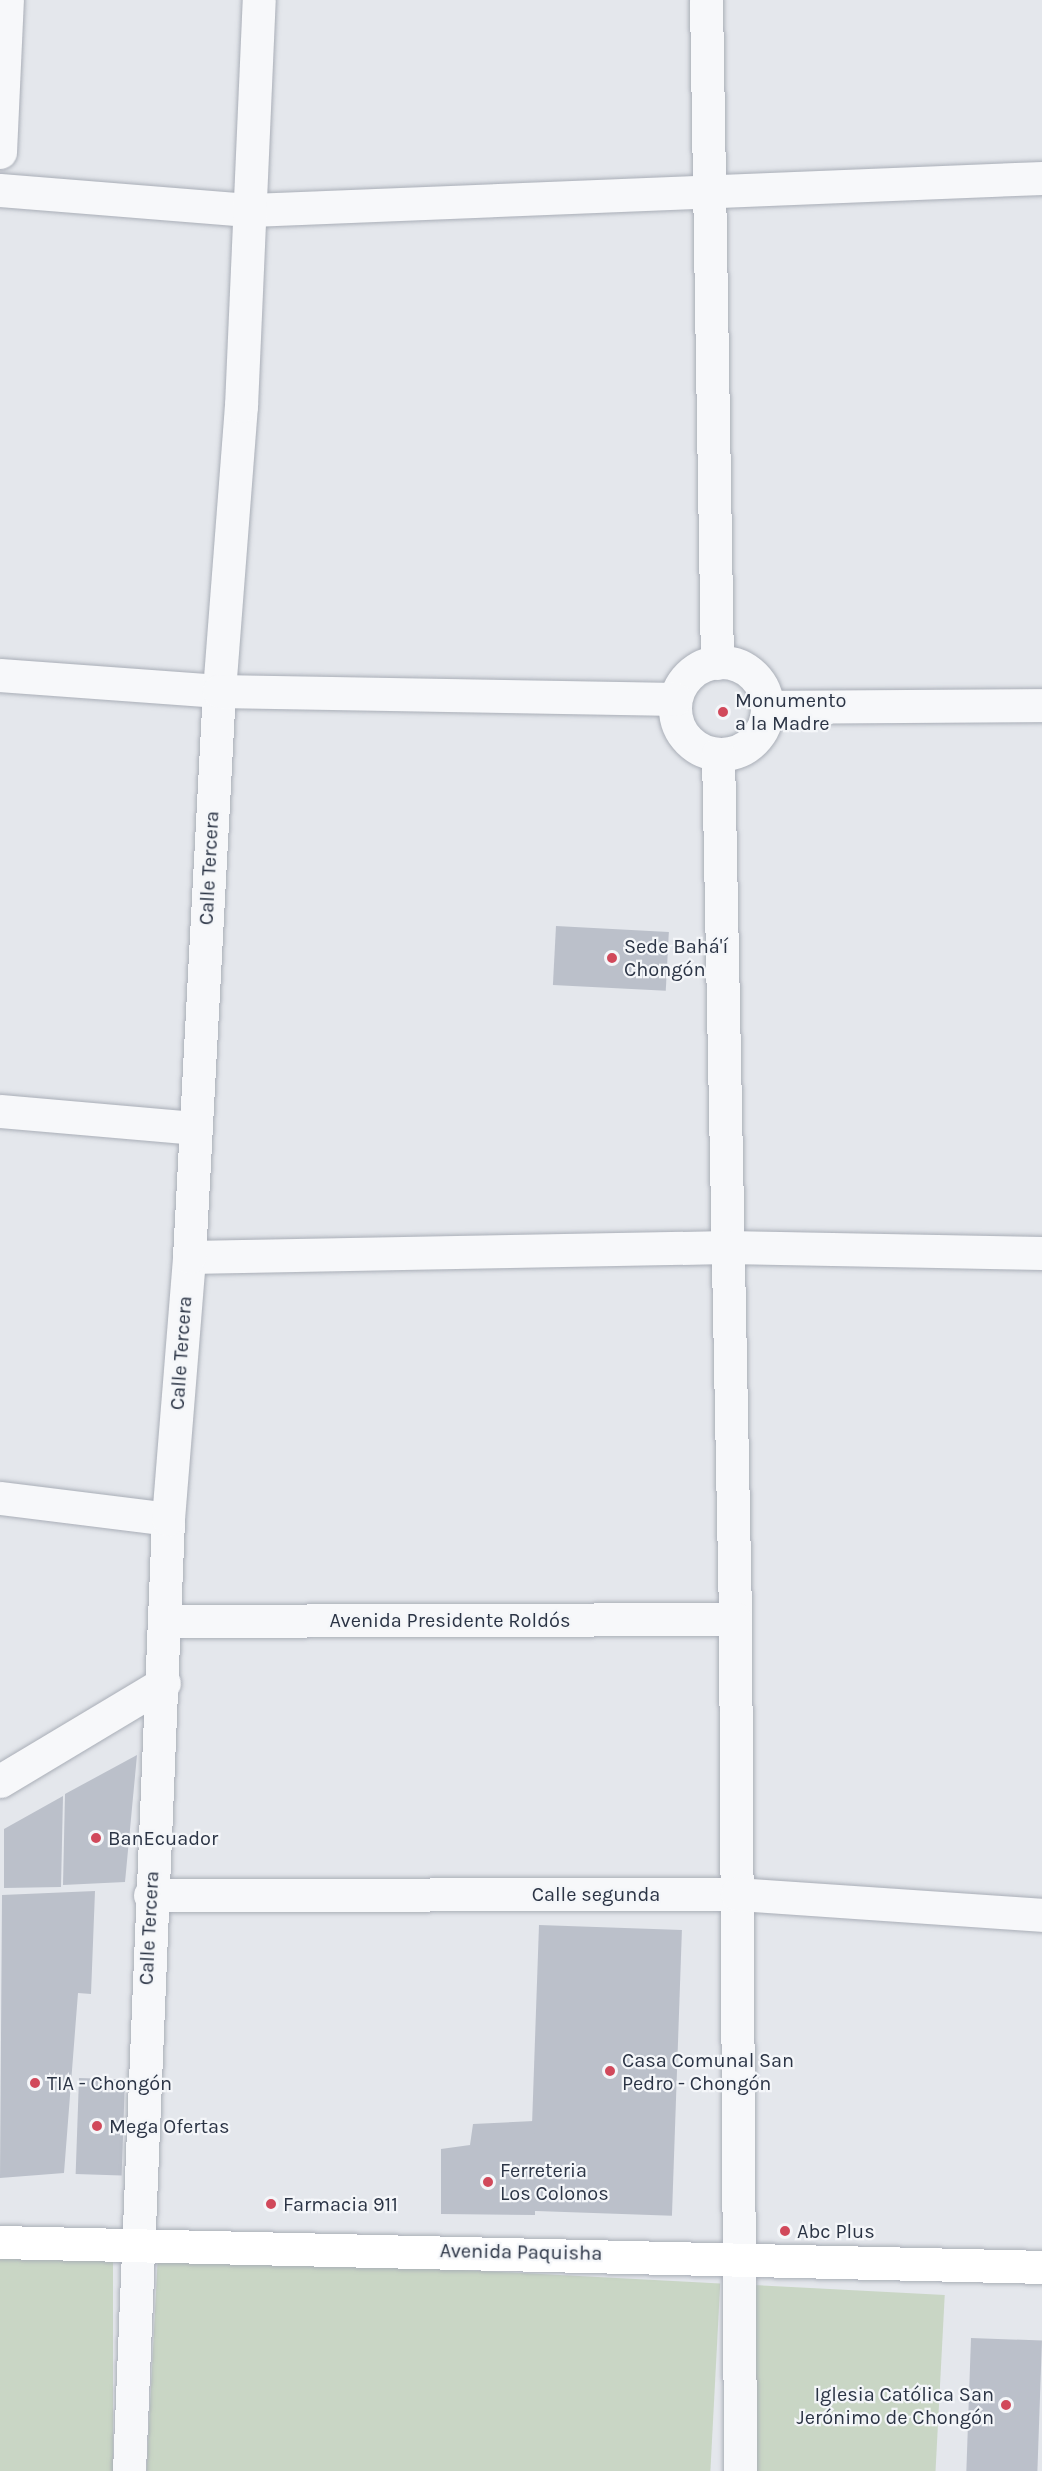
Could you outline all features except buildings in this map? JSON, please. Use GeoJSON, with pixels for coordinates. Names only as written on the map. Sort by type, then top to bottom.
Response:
{"type":"FeatureCollection","features":[{"type":"Feature","properties":{"kind":"main road","name":"Avenida Paquisha"},"geometry":{"type":"LineString","coordinates":[[0,2242],[136,2242],[1042,2267]]}},
{"type":"Feature","properties":{"kind":"street"},"geometry":{"type":"LineString","coordinates":[[0,152],[7,0]]}},
{"type":"Feature","properties":{"kind":"street","name":"Calle Tercera"},"geometry":{"type":"LineString","coordinates":[[129,2471],[150,1895],[164,1683],[168,1519],[189,1257],[194,1128],[219,691],[251,210],[259,0]]}},
{"type":"Feature","properties":{"kind":"street"},"geometry":{"type":"LineString","coordinates":[[706,0],[717,663]]}},
{"type":"Feature","properties":{"kind":"street"},"geometry":{"type":"LineString","coordinates":[[0,190],[251,210],[1042,178]]}},
{"type":"Feature","properties":{"kind":"street"},"geometry":{"type":"LineString","coordinates":[[717,663],[742,666],[755,676],[768,707],[764,727],[753,743],[718,754],[696,748],[682,734],[675,699],[693,671],[717,663]]}},
{"type":"Feature","properties":{"kind":"street"},"geometry":{"type":"LineString","coordinates":[[0,675],[219,691],[675,699]]}},
{"type":"Feature","properties":{"kind":"street"},"geometry":{"type":"LineString","coordinates":[[768,707],[1042,705]]}},
{"type":"Feature","properties":{"kind":"street"},"geometry":{"type":"LineString","coordinates":[[718,754],[735,1619],[741,2258],[740,2471]]}},
{"type":"Feature","properties":{"kind":"street"},"geometry":{"type":"LineString","coordinates":[[0,1111],[194,1128]]}},
{"type":"Feature","properties":{"kind":"street"},"geometry":{"type":"LineString","coordinates":[[189,1257],[726,1247],[1042,1253]]}},
{"type":"Feature","properties":{"kind":"street"},"geometry":{"type":"LineString","coordinates":[[0,1498],[168,1519]]}},
{"type":"Feature","properties":{"kind":"street","name":"Avenida Presidente Roldós"},"geometry":{"type":"LineString","coordinates":[[166,1621],[735,1619]]}},
{"type":"Feature","properties":{"kind":"street"},"geometry":{"type":"LineString","coordinates":[[0,1781],[164,1683]]}},
{"type":"Feature","properties":{"kind":"street","name":"Calle segunda"},"geometry":{"type":"LineString","coordinates":[[150,1895],[737,1894],[1042,1915]]}},
{"type":"Feature","properties":{"kind":"green space"},"geometry":{"type":"Polygon","coordinates":[[[0,2254],[113,2254],[113,2471],[0,2471],[0,2254]]]}},
{"type":"Feature","properties":{"kind":"green space"},"geometry":{"type":"Polygon","coordinates":[[[158,2254],[720,2283],[710,2471],[147,2471],[158,2254]]]}},
{"type":"Feature","properties":{"kind":"green space"},"geometry":{"type":"Polygon","coordinates":[[[753,2285],[945,2295],[936,2471],[743,2471],[753,2285]]]}},
{"type":"Feature","properties":{"kind":"place","name":"Monumento a la Madre"},"geometry":{"type":"Point","coordinates":[723,712]}},
{"type":"Feature","properties":{"kind":"place","name":"Sede Bahá'í Chongón"},"geometry":{"type":"Point","coordinates":[612,958]}},
{"type":"Feature","properties":{"kind":"place","name":"BanEcuador"},"geometry":{"type":"Point","coordinates":[96,1838]}},
{"type":"Feature","properties":{"kind":"place","name":"Casa Comunal San Pedro - Chongón"},"geometry":{"type":"Point","coordinates":[610,2071]}},
{"type":"Feature","properties":{"kind":"place","name":"TIA - Chongón"},"geometry":{"type":"Point","coordinates":[35,2083]}},
{"type":"Feature","properties":{"kind":"place","name":"Mega Ofertas"},"geometry":{"type":"Point","coordinates":[97,2126]}},
{"type":"Feature","properties":{"kind":"place","name":"Ferreteria Los Colonos"},"geometry":{"type":"Point","coordinates":[488,2182]}},
{"type":"Feature","properties":{"kind":"place","name":"Farmacia 911"},"geometry":{"type":"Point","coordinates":[271,2204]}},
{"type":"Feature","properties":{"kind":"place","name":"Abc Plus"},"geometry":{"type":"Point","coordinates":[785,2231]}},
{"type":"Feature","properties":{"kind":"place","name":"Iglesia Católica San Jerónimo de Chongón"},"geometry":{"type":"Point","coordinates":[1006,2405]}}]}
